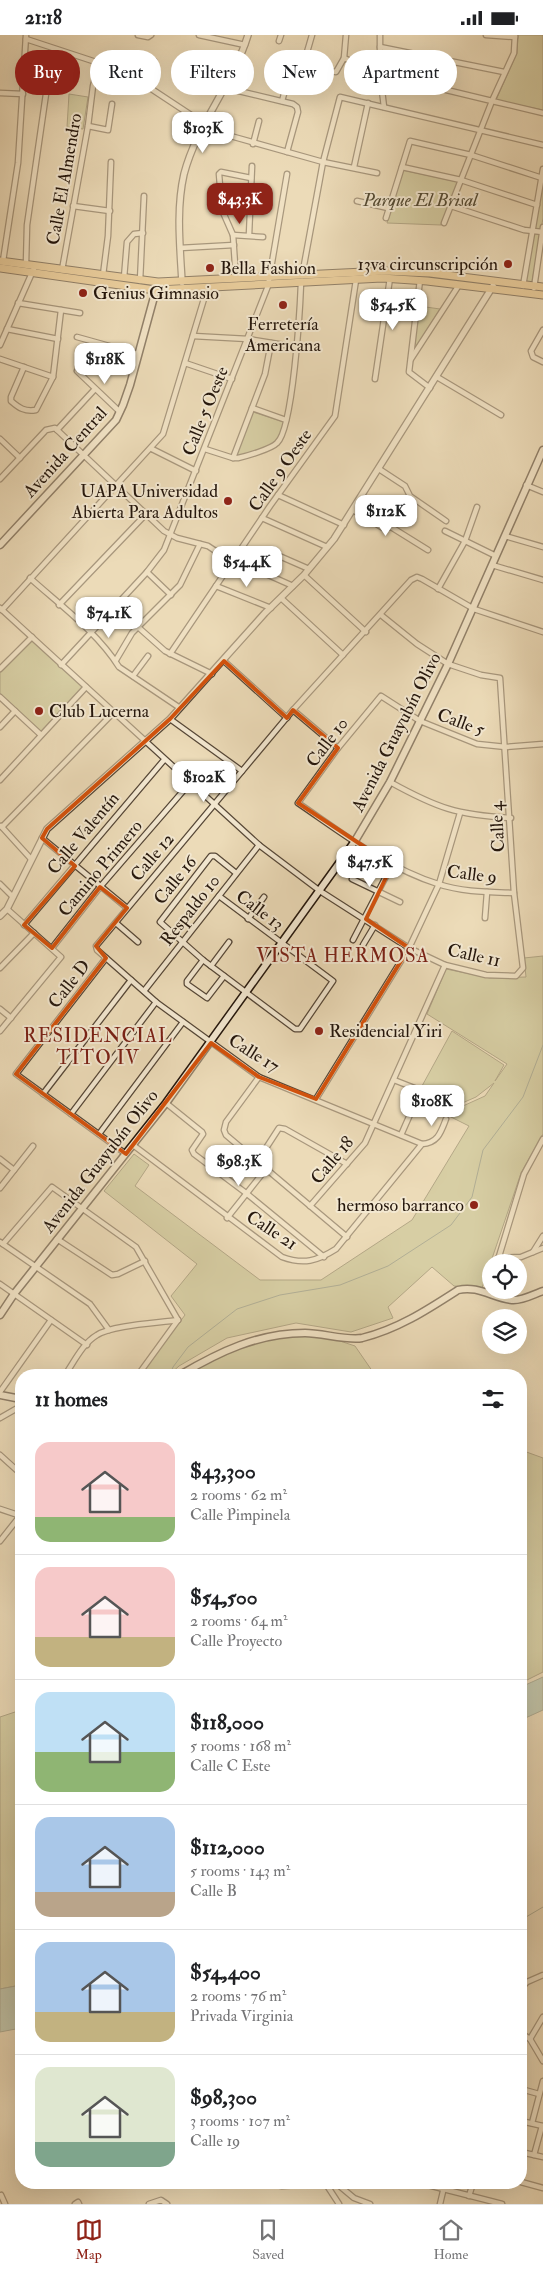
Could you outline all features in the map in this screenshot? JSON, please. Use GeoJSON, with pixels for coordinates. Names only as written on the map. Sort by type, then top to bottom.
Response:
{"type":"FeatureCollection","features":[{"type":"Feature","properties":{"kind":"main road"},"geometry":{"type":"LineString","coordinates":[[1,263],[26,264],[33,269],[62,270],[158,282],[269,278],[356,280],[390,278],[459,285],[494,285]]}},
{"type":"Feature","properties":{"kind":"main road"},"geometry":{"type":"LineString","coordinates":[[1,263],[156,290],[268,285],[302,279],[405,271],[522,289],[534,290],[543,287]]}},
{"type":"Feature","properties":{"kind":"main road","name":"Avenida Central"},"geometry":{"type":"LineString","coordinates":[[0,545],[111,426],[120,412],[158,282]]}},
{"type":"Feature","properties":{"kind":"main road"},"geometry":{"type":"LineString","coordinates":[[534,290],[543,295]]}},
{"type":"Feature","properties":{"kind":"main road","name":"Avenida Guayubín Olivo"},"geometry":{"type":"LineString","coordinates":[[0,1315],[14,1294],[126,1154],[211,1043],[355,841],[390,781],[448,664],[543,450]]}},
{"type":"Feature","properties":{"kind":"main road"},"geometry":{"type":"LineString","coordinates":[[191,1369],[231,1347],[268,1337],[303,1333],[361,1338],[395,1327],[416,1317],[458,1290],[474,1288],[482,1290]]}},
{"type":"Feature","properties":{"kind":"main road"},"geometry":{"type":"LineString","coordinates":[[527,1296],[543,1291]]}},
{"type":"Feature","properties":{"kind":"main road"},"geometry":{"type":"LineString","coordinates":[[0,1393],[15,1397]]}},
{"type":"Feature","properties":{"kind":"street"},"geometry":{"type":"LineString","coordinates":[[138,35],[148,37],[151,35]]}},
{"type":"Feature","properties":{"kind":"street"},"geometry":{"type":"LineString","coordinates":[[198,35],[245,45]]}},
{"type":"Feature","properties":{"kind":"street"},"geometry":{"type":"LineString","coordinates":[[243,50],[248,35]]}},
{"type":"Feature","properties":{"kind":"street"},"geometry":{"type":"LineString","coordinates":[[279,41],[281,35]]}},
{"type":"Feature","properties":{"kind":"street"},"geometry":{"type":"LineString","coordinates":[[308,50],[312,35]]}},
{"type":"Feature","properties":{"kind":"street"},"geometry":{"type":"LineString","coordinates":[[345,50],[346,35]]}},
{"type":"Feature","properties":{"kind":"street"},"geometry":{"type":"LineString","coordinates":[[380,35],[380,47],[504,72]]}},
{"type":"Feature","properties":{"kind":"street"},"geometry":{"type":"LineString","coordinates":[[444,223],[492,101],[514,53],[515,36],[486,35]]}},
{"type":"Feature","properties":{"kind":"street"},"geometry":{"type":"LineString","coordinates":[[25,50],[26,37],[90,60]]}},
{"type":"Feature","properties":{"kind":"street"},"geometry":{"type":"LineString","coordinates":[[334,73],[338,71],[344,58]]}},
{"type":"Feature","properties":{"kind":"street"},"geometry":{"type":"LineString","coordinates":[[0,93],[15,94]]}},
{"type":"Feature","properties":{"kind":"street"},"geometry":{"type":"LineString","coordinates":[[457,93],[543,113]]}},
{"type":"Feature","properties":{"kind":"street"},"geometry":{"type":"LineString","coordinates":[[161,94],[206,124],[227,135],[253,144],[322,162],[377,173]]}},
{"type":"Feature","properties":{"kind":"street"},"geometry":{"type":"LineString","coordinates":[[254,94],[295,105],[298,110],[287,152]]}},
{"type":"Feature","properties":{"kind":"street"},"geometry":{"type":"LineString","coordinates":[[1,263],[18,163],[23,95]]}},
{"type":"Feature","properties":{"kind":"street"},"geometry":{"type":"LineString","coordinates":[[26,264],[27,225],[46,95]]}},
{"type":"Feature","properties":{"kind":"street","name":"Calle El Almendro"},"geometry":{"type":"LineString","coordinates":[[62,270],[92,95]]}},
{"type":"Feature","properties":{"kind":"street"},"geometry":{"type":"LineString","coordinates":[[182,281],[179,232],[184,175],[206,124],[222,95]]}},
{"type":"Feature","properties":{"kind":"street"},"geometry":{"type":"LineString","coordinates":[[282,101],[284,95]]}},
{"type":"Feature","properties":{"kind":"street"},"geometry":{"type":"LineString","coordinates":[[383,95],[384,107]]}},
{"type":"Feature","properties":{"kind":"street"},"geometry":{"type":"LineString","coordinates":[[205,449],[232,458],[243,457],[278,443],[286,419],[297,347],[302,279],[322,162],[338,99],[342,97],[543,145]]}},
{"type":"Feature","properties":{"kind":"street"},"geometry":{"type":"LineString","coordinates":[[354,167],[368,103]]}},
{"type":"Feature","properties":{"kind":"street"},"geometry":{"type":"LineString","coordinates":[[88,126],[108,130],[112,104]]}},
{"type":"Feature","properties":{"kind":"street"},"geometry":{"type":"LineString","coordinates":[[253,144],[259,121]]}},
{"type":"Feature","properties":{"kind":"street"},"geometry":{"type":"LineString","coordinates":[[386,218],[410,141],[471,155],[542,178]]}},
{"type":"Feature","properties":{"kind":"street"},"geometry":{"type":"LineString","coordinates":[[103,275],[110,211],[111,162]]}},
{"type":"Feature","properties":{"kind":"street"},"geometry":{"type":"LineString","coordinates":[[249,235],[252,166]]}},
{"type":"Feature","properties":{"kind":"street"},"geometry":{"type":"LineString","coordinates":[[402,167],[461,180],[536,205]]}},
{"type":"Feature","properties":{"kind":"street"},"geometry":{"type":"LineString","coordinates":[[522,289],[543,169]]}},
{"type":"Feature","properties":{"kind":"street"},"geometry":{"type":"LineString","coordinates":[[236,279],[233,235],[222,210],[219,174],[221,172],[251,178]]}},
{"type":"Feature","properties":{"kind":"street","name":"Calle 5 Oeste"},"geometry":{"type":"LineString","coordinates":[[61,665],[161,555],[205,449],[268,285],[287,174]]}},
{"type":"Feature","properties":{"kind":"street"},"geometry":{"type":"LineString","coordinates":[[140,281],[144,196]]}},
{"type":"Feature","properties":{"kind":"street"},"geometry":{"type":"LineString","coordinates":[[357,201],[388,209]]}},
{"type":"Feature","properties":{"kind":"street"},"geometry":{"type":"LineString","coordinates":[[73,206],[110,211]]}},
{"type":"Feature","properties":{"kind":"street"},"geometry":{"type":"LineString","coordinates":[[451,206],[532,232],[543,230],[534,290]]}},
{"type":"Feature","properties":{"kind":"street"},"geometry":{"type":"LineString","coordinates":[[124,278],[127,243],[134,234],[143,233]]}},
{"type":"Feature","properties":{"kind":"street"},"geometry":{"type":"LineString","coordinates":[[233,235],[263,237]]}},
{"type":"Feature","properties":{"kind":"street"},"geometry":{"type":"LineString","coordinates":[[180,249],[234,245]]}},
{"type":"Feature","properties":{"kind":"street"},"geometry":{"type":"LineString","coordinates":[[0,345],[33,269]]}},
{"type":"Feature","properties":{"kind":"street"},"geometry":{"type":"LineString","coordinates":[[375,379],[390,278]]}},
{"type":"Feature","properties":{"kind":"street","name":"Calle 9 Oeste"},"geometry":{"type":"LineString","coordinates":[[170,654],[278,495],[335,417],[356,280]]}},
{"type":"Feature","properties":{"kind":"street"},"geometry":{"type":"LineString","coordinates":[[420,280],[410,374],[430,388]]}},
{"type":"Feature","properties":{"kind":"street"},"geometry":{"type":"LineString","coordinates":[[410,361],[459,285]]}},
{"type":"Feature","properties":{"kind":"street"},"geometry":{"type":"LineString","coordinates":[[0,917],[13,897],[47,829],[170,719],[271,607],[304,575],[327,547],[344,525],[494,285]]}},
{"type":"Feature","properties":{"kind":"street"},"geometry":{"type":"LineString","coordinates":[[1,610],[152,449],[165,430],[207,289]]}},
{"type":"Feature","properties":{"kind":"street"},"geometry":{"type":"LineString","coordinates":[[18,303],[80,313]]}},
{"type":"Feature","properties":{"kind":"street"},"geometry":{"type":"LineString","coordinates":[[24,367],[11,401],[21,409],[28,411],[39,407],[53,377],[61,310]]}},
{"type":"Feature","properties":{"kind":"street"},"geometry":{"type":"LineString","coordinates":[[7,329],[58,339]]}},
{"type":"Feature","properties":{"kind":"street"},"geometry":{"type":"LineString","coordinates":[[543,330],[531,351],[533,357],[543,362]]}},
{"type":"Feature","properties":{"kind":"street"},"geometry":{"type":"LineString","coordinates":[[193,336],[248,339],[297,347]]}},
{"type":"Feature","properties":{"kind":"street"},"geometry":{"type":"LineString","coordinates":[[77,337],[138,355]]}},
{"type":"Feature","properties":{"kind":"street"},"geometry":{"type":"LineString","coordinates":[[232,458],[265,374],[271,343]]}},
{"type":"Feature","properties":{"kind":"street"},"geometry":{"type":"LineString","coordinates":[[0,359],[53,377]]}},
{"type":"Feature","properties":{"kind":"street"},"geometry":{"type":"LineString","coordinates":[[185,363],[232,379]]}},
{"type":"Feature","properties":{"kind":"street"},"geometry":{"type":"LineString","coordinates":[[77,371],[120,412]]}},
{"type":"Feature","properties":{"kind":"street"},"geometry":{"type":"LineString","coordinates":[[437,377],[501,415]]}},
{"type":"Feature","properties":{"kind":"street"},"geometry":{"type":"LineString","coordinates":[[58,430],[95,389]]}},
{"type":"Feature","properties":{"kind":"street"},"geometry":{"type":"LineString","coordinates":[[252,408],[286,419]]}},
{"type":"Feature","properties":{"kind":"street"},"geometry":{"type":"LineString","coordinates":[[0,479],[48,428],[58,430],[170,535],[208,546],[232,562],[259,571]]}},
{"type":"Feature","properties":{"kind":"street"},"geometry":{"type":"LineString","coordinates":[[0,439],[20,458]]}},
{"type":"Feature","properties":{"kind":"street"},"geometry":{"type":"LineString","coordinates":[[152,449],[196,471]]}},
{"type":"Feature","properties":{"kind":"street"},"geometry":{"type":"LineString","coordinates":[[379,469],[405,486],[410,496],[446,521]]}},
{"type":"Feature","properties":{"kind":"street"},"geometry":{"type":"LineString","coordinates":[[526,485],[543,492]]}},
{"type":"Feature","properties":{"kind":"street"},"geometry":{"type":"LineString","coordinates":[[278,495],[344,525]]}},
{"type":"Feature","properties":{"kind":"street"},"geometry":{"type":"LineString","coordinates":[[477,507],[465,541],[438,589],[474,609],[543,632]]}},
{"type":"Feature","properties":{"kind":"street"},"geometry":{"type":"LineString","coordinates":[[353,510],[383,528],[390,527],[428,550]]}},
{"type":"Feature","properties":{"kind":"street"},"geometry":{"type":"LineString","coordinates":[[60,605],[147,513]]}},
{"type":"Feature","properties":{"kind":"street"},"geometry":{"type":"LineString","coordinates":[[262,518],[327,547]]}},
{"type":"Feature","properties":{"kind":"street"},"geometry":{"type":"LineString","coordinates":[[445,531],[496,556]]}},
{"type":"Feature","properties":{"kind":"street"},"geometry":{"type":"LineString","coordinates":[[505,536],[543,547]]}},
{"type":"Feature","properties":{"kind":"street"},"geometry":{"type":"LineString","coordinates":[[116,660],[132,633],[180,585],[200,544]]}},
{"type":"Feature","properties":{"kind":"street"},"geometry":{"type":"LineString","coordinates":[[277,555],[309,569]]}},
{"type":"Feature","properties":{"kind":"street"},"geometry":{"type":"LineString","coordinates":[[492,565],[543,580]]}},
{"type":"Feature","properties":{"kind":"street"},"geometry":{"type":"LineString","coordinates":[[147,572],[171,595]]}},
{"type":"Feature","properties":{"kind":"street"},"geometry":{"type":"LineString","coordinates":[[266,574],[293,586]]}},
{"type":"Feature","properties":{"kind":"street"},"geometry":{"type":"LineString","coordinates":[[304,575],[366,632]]}},
{"type":"Feature","properties":{"kind":"street","name":"Calle 12"},"geometry":{"type":"LineString","coordinates":[[96,946],[293,710],[366,632],[411,580],[418,577],[438,589]]}},
{"type":"Feature","properties":{"kind":"street"},"geometry":{"type":"LineString","coordinates":[[30,578],[89,632],[116,660],[119,667],[180,708]]}},
{"type":"Feature","properties":{"kind":"street"},"geometry":{"type":"LineString","coordinates":[[216,586],[271,607]]}},
{"type":"Feature","properties":{"kind":"street"},"geometry":{"type":"LineString","coordinates":[[281,598],[343,655]]}},
{"type":"Feature","properties":{"kind":"street","name":"Calle 11"},"geometry":{"type":"LineString","coordinates":[[1,610],[258,845],[320,891],[409,948],[445,965],[486,975],[516,976],[521,973]]}},
{"type":"Feature","properties":{"kind":"street"},"geometry":{"type":"LineString","coordinates":[[381,615],[417,644],[448,664]]}},
{"type":"Feature","properties":{"kind":"street"},"geometry":{"type":"LineString","coordinates":[[138,627],[170,654],[212,674]]}},
{"type":"Feature","properties":{"kind":"street"},"geometry":{"type":"LineString","coordinates":[[0,669],[32,637]]}},
{"type":"Feature","properties":{"kind":"street"},"geometry":{"type":"LineString","coordinates":[[133,676],[148,656]]}},
{"type":"Feature","properties":{"kind":"street"},"geometry":{"type":"LineString","coordinates":[[224,661],[287,718]]}},
{"type":"Feature","properties":{"kind":"street","name":"Calle 4"},"geometry":{"type":"LineString","coordinates":[[448,664],[481,675],[500,678],[511,818],[514,893],[523,969],[521,973]]}},
{"type":"Feature","properties":{"kind":"street"},"geometry":{"type":"LineString","coordinates":[[0,780],[86,687]]}},
{"type":"Feature","properties":{"kind":"street"},"geometry":{"type":"LineString","coordinates":[[0,697],[41,735]]}},
{"type":"Feature","properties":{"kind":"street","name":"Calle 5"},"geometry":{"type":"LineString","coordinates":[[378,697],[384,697],[420,721],[478,744],[506,747],[543,744]]}},
{"type":"Feature","properties":{"kind":"street","name":"Calle 10"},"geometry":{"type":"LineString","coordinates":[[298,803],[378,697]]}},
{"type":"Feature","properties":{"kind":"street"},"geometry":{"type":"LineString","coordinates":[[293,710],[338,748]]}},
{"type":"Feature","properties":{"kind":"street"},"geometry":{"type":"LineString","coordinates":[[0,727],[15,711]]}},
{"type":"Feature","properties":{"kind":"street"},"geometry":{"type":"LineString","coordinates":[[31,859],[1,826],[113,713]]}},
{"type":"Feature","properties":{"kind":"street"},"geometry":{"type":"LineString","coordinates":[[170,719],[242,771]]}},
{"type":"Feature","properties":{"kind":"street","name":"Calle Valentín"},"geometry":{"type":"LineString","coordinates":[[24,925],[164,760]]}},
{"type":"Feature","properties":{"kind":"street"},"geometry":{"type":"LineString","coordinates":[[390,781],[425,801],[460,813],[511,818]]}},
{"type":"Feature","properties":{"kind":"street","name":"Camino Primero"},"geometry":{"type":"LineString","coordinates":[[52,948],[100,887],[190,783]]}},
{"type":"Feature","properties":{"kind":"street","name":"Calle 9"},"geometry":{"type":"LineString","coordinates":[[298,803],[392,865],[439,885],[487,892],[514,893]]}},
{"type":"Feature","properties":{"kind":"street"},"geometry":{"type":"LineString","coordinates":[[316,1099],[409,948],[439,885],[460,813]]}},
{"type":"Feature","properties":{"kind":"street"},"geometry":{"type":"LineString","coordinates":[[42,838],[127,908]]}},
{"type":"Feature","properties":{"kind":"street","name":"Respaldo 10"},"geometry":{"type":"LineString","coordinates":[[144,991],[258,845]]}},
{"type":"Feature","properties":{"kind":"street","name":"Calle 16"},"geometry":{"type":"LineString","coordinates":[[182,941],[161,924],[160,920],[211,857],[215,856],[236,873]]}},
{"type":"Feature","properties":{"kind":"street"},"geometry":{"type":"LineString","coordinates":[[353,940],[366,919],[392,865]]}},
{"type":"Feature","properties":{"kind":"street"},"geometry":{"type":"LineString","coordinates":[[352,879],[400,902]]}},
{"type":"Feature","properties":{"kind":"street"},"geometry":{"type":"LineString","coordinates":[[0,884],[13,897]]}},
{"type":"Feature","properties":{"kind":"street"},"geometry":{"type":"LineString","coordinates":[[485,918],[487,892]]}},
{"type":"Feature","properties":{"kind":"street","name":"Calle 13"},"geometry":{"type":"LineString","coordinates":[[219,897],[333,981],[298,1030],[247,993]]}},
{"type":"Feature","properties":{"kind":"street"},"geometry":{"type":"LineString","coordinates":[[248,919],[264,897]]}},
{"type":"Feature","properties":{"kind":"street"},"geometry":{"type":"LineString","coordinates":[[0,1031],[61,958],[61,955],[6,909]]}},
{"type":"Feature","properties":{"kind":"street"},"geometry":{"type":"LineString","coordinates":[[116,923],[138,941]]}},
{"type":"Feature","properties":{"kind":"street"},"geometry":{"type":"LineString","coordinates":[[363,945],[375,925]]}},
{"type":"Feature","properties":{"kind":"street"},"geometry":{"type":"LineString","coordinates":[[0,968],[34,933]]}},
{"type":"Feature","properties":{"kind":"street"},"geometry":{"type":"LineString","coordinates":[[182,941],[203,960],[247,993]]}},
{"type":"Feature","properties":{"kind":"street"},"geometry":{"type":"LineString","coordinates":[[211,966],[229,943]]}},
{"type":"Feature","properties":{"kind":"street","name":"Calle 17"},"geometry":{"type":"LineString","coordinates":[[96,946],[97,950],[156,1002],[259,1077],[422,1143]]}},
{"type":"Feature","properties":{"kind":"street","name":"Calle D"},"geometry":{"type":"LineString","coordinates":[[43,1094],[16,1075],[106,958]]}},
{"type":"Feature","properties":{"kind":"street"},"geometry":{"type":"LineString","coordinates":[[203,960],[187,981],[187,984],[206,998],[224,976]]}},
{"type":"Feature","properties":{"kind":"street","name":"Calle 18"},"geometry":{"type":"LineString","coordinates":[[310,1206],[365,1143],[445,965]]}},
{"type":"Feature","properties":{"kind":"street"},"geometry":{"type":"LineString","coordinates":[[126,1154],[43,1094],[131,980]]}},
{"type":"Feature","properties":{"kind":"street"},"geometry":{"type":"LineString","coordinates":[[70,1114],[156,1002]]}},
{"type":"Feature","properties":{"kind":"street"},"geometry":{"type":"LineString","coordinates":[[0,1009],[11,1018]]}},
{"type":"Feature","properties":{"kind":"street"},"geometry":{"type":"LineString","coordinates":[[99,1134],[183,1022]]}},
{"type":"Feature","properties":{"kind":"street"},"geometry":{"type":"LineString","coordinates":[[259,1077],[226,1122],[224,1130],[226,1135],[347,1237]]}},
{"type":"Feature","properties":{"kind":"street"},"geometry":{"type":"LineString","coordinates":[[394,1080],[420,1092],[401,1135]]}},
{"type":"Feature","properties":{"kind":"street"},"geometry":{"type":"LineString","coordinates":[[166,1103],[202,1132],[192,1150],[194,1154],[246,1193],[324,1257]]}},
{"type":"Feature","properties":{"kind":"street","name":"Calle 21"},"geometry":{"type":"LineString","coordinates":[[132,1145],[282,1257],[301,1263],[324,1257],[336,1249],[422,1143],[434,1141],[446,1119]]}},
{"type":"Feature","properties":{"kind":"street"},"geometry":{"type":"LineString","coordinates":[[257,1162],[280,1128],[347,1164]]}},
{"type":"Feature","properties":{"kind":"street"},"geometry":{"type":"LineString","coordinates":[[500,1254],[524,1174],[543,1139]]}},
{"type":"Feature","properties":{"kind":"street"},"geometry":{"type":"LineString","coordinates":[[0,1188],[33,1146]]}},
{"type":"Feature","properties":{"kind":"street"},"geometry":{"type":"LineString","coordinates":[[0,1159],[14,1170]]}},
{"type":"Feature","properties":{"kind":"street"},"geometry":{"type":"LineString","coordinates":[[228,1218],[266,1169]]}},
{"type":"Feature","properties":{"kind":"street"},"geometry":{"type":"LineString","coordinates":[[109,1330],[90,1304],[1,1243],[52,1187],[136,1247],[178,1320]]}},
{"type":"Feature","properties":{"kind":"street"},"geometry":{"type":"LineString","coordinates":[[532,1253],[543,1235]]}},
{"type":"Feature","properties":{"kind":"street"},"geometry":{"type":"LineString","coordinates":[[57,1239],[112,1275],[145,1261]]}},
{"type":"Feature","properties":{"kind":"street"},"geometry":{"type":"LineString","coordinates":[[527,1255],[543,1248]]}},
{"type":"Feature","properties":{"kind":"street"},"geometry":{"type":"LineString","coordinates":[[0,1284],[86,1345]]}},
{"type":"Feature","properties":{"kind":"street"},"geometry":{"type":"LineString","coordinates":[[17,1369],[51,1320]]}},
{"type":"Feature","properties":{"kind":"street"},"geometry":{"type":"LineString","coordinates":[[69,1369],[86,1345],[98,1334],[109,1330],[178,1320]]}},
{"type":"Feature","properties":{"kind":"street"},"geometry":{"type":"LineString","coordinates":[[142,1369],[178,1320]]}},
{"type":"Feature","properties":{"kind":"street"},"geometry":{"type":"LineString","coordinates":[[0,1393],[15,1372]]}},
{"type":"Feature","properties":{"kind":"street"},"geometry":{"type":"LineString","coordinates":[[0,1419],[15,1410]]}},
{"type":"Feature","properties":{"kind":"street"},"geometry":{"type":"LineString","coordinates":[[0,1455],[15,1469]]}},
{"type":"Feature","properties":{"kind":"street"},"geometry":{"type":"LineString","coordinates":[[0,1509],[15,1514]]}},
{"type":"Feature","properties":{"kind":"street"},"geometry":{"type":"LineString","coordinates":[[0,1541],[15,1523]]}},
{"type":"Feature","properties":{"kind":"street"},"geometry":{"type":"LineString","coordinates":[[527,1983],[543,1975]]}},
{"type":"Feature","properties":{"kind":"street"},"geometry":{"type":"LineString","coordinates":[[530,2039],[543,2017]]}},
{"type":"Feature","properties":{"kind":"street"},"geometry":{"type":"LineString","coordinates":[[527,2037],[543,2061]]}},
{"type":"Feature","properties":{"kind":"street"},"geometry":{"type":"LineString","coordinates":[[532,2123],[543,2081]]}},
{"type":"Feature","properties":{"kind":"street"},"geometry":{"type":"LineString","coordinates":[[527,2091],[539,2095]]}},
{"type":"Feature","properties":{"kind":"street"},"geometry":{"type":"LineString","coordinates":[[527,2122],[542,2126],[534,2155]]}},
{"type":"Feature","properties":{"kind":"street"},"geometry":{"type":"LineString","coordinates":[[527,2153],[543,2157]]}},
{"type":"Feature","properties":{"kind":"street"},"geometry":{"type":"LineString","coordinates":[[527,2184],[543,2188]]}},
{"type":"Feature","properties":{"kind":"street"},"geometry":{"type":"LineString","coordinates":[[330,2189],[339,2204]]}},
{"type":"Feature","properties":{"kind":"street"},"geometry":{"type":"LineString","coordinates":[[342,2189],[354,2199],[370,2204]]}},
{"type":"Feature","properties":{"kind":"street"},"geometry":{"type":"LineString","coordinates":[[440,2204],[443,2189],[502,2204]]}},
{"type":"Feature","properties":{"kind":"street"},"geometry":{"type":"LineString","coordinates":[[469,2196],[471,2189]]}},
{"type":"Feature","properties":{"kind":"street"},"geometry":{"type":"LineString","coordinates":[[1,2195],[5,2204]]}},
{"type":"Feature","properties":{"kind":"street"},"geometry":{"type":"LineString","coordinates":[[149,2204],[161,2201],[167,2204]]}},
{"type":"Feature","properties":{"kind":"highlighted area"},"geometry":{"type":"Polygon","coordinates":[[[224,661],[287,718],[293,710],[338,748],[298,803],[392,865],[366,919],[409,948],[316,1099],[259,1077],[211,1043],[126,1154],[16,1074],[106,958],[96,946],[127,908],[100,887],[52,948],[24,925],[75,866],[42,838],[47,829],[170,719],[224,661]]]}},
{"type":"Feature","properties":{"kind":"green space"},"geometry":{"type":"Polygon","coordinates":[[[518,35],[543,35],[543,110],[496,100],[517,53],[518,35]]]}},
{"type":"Feature","properties":{"kind":"green space"},"geometry":{"type":"Polygon","coordinates":[[[69,95],[88,97],[83,129],[67,127],[69,95]]]}},
{"type":"Feature","properties":{"kind":"green space","name":"Parque El Brisal"},"geometry":{"type":"Polygon","coordinates":[[[402,170],[458,182],[441,225],[387,223],[402,170]]]}},
{"type":"Feature","properties":{"kind":"green space"},"geometry":{"type":"Polygon","coordinates":[[[543,183],[543,218],[532,282],[526,282],[543,183]]]}},
{"type":"Feature","properties":{"kind":"green space"},"geometry":{"type":"Polygon","coordinates":[[[419,306],[440,309],[412,353],[419,306]]]}},
{"type":"Feature","properties":{"kind":"green space"},"geometry":{"type":"Polygon","coordinates":[[[253,412],[284,422],[281,434],[276,442],[265,449],[235,456],[253,412]]]}},
{"type":"Feature","properties":{"kind":"green space"},"geometry":{"type":"Polygon","coordinates":[[[31,639],[83,687],[40,732],[0,695],[0,672],[31,639]]]}},
{"type":"Feature","properties":{"kind":"green space"},"geometry":{"type":"Polygon","coordinates":[[[543,956],[543,1134],[521,1173],[494,1254],[482,1254],[482,1288],[454,1286],[432,1267],[388,1307],[393,1318],[351,1332],[296,1323],[227,1338],[176,1369],[144,1369],[185,1315],[171,1296],[197,1264],[104,1191],[134,1154],[149,1165],[135,1186],[260,1280],[321,1280],[412,1220],[469,1126],[437,1110],[442,1098],[463,1106],[485,1096],[494,1083],[476,1097],[460,1104],[422,1086],[452,1031],[504,1065],[495,1081],[507,1064],[427,1014],[446,969],[490,978],[526,977],[524,958],[543,956]]]}},
{"type":"Feature","properties":{"kind":"green space"},"geometry":{"type":"Polygon","coordinates":[[[305,1334],[334,1339],[355,1346],[371,1369],[192,1369],[230,1348],[265,1339],[305,1334]]]}},
{"type":"Feature","properties":{"kind":"green space"},"geometry":{"type":"Polygon","coordinates":[[[527,1452],[543,1458],[543,1672],[527,1680],[527,1452]]]}},
{"type":"Feature","properties":{"kind":"green space"},"geometry":{"type":"Polygon","coordinates":[[[15,1712],[15,1986],[0,1989],[0,1717],[15,1712]]]}},
{"type":"Feature","properties":{"kind":"shaded area"},"geometry":{"type":"Polygon","coordinates":[[[543,1677],[543,1710],[527,1717],[527,1684],[543,1677]]]}},
{"type":"Feature","properties":{"kind":"shaded area"},"geometry":{"type":"Polygon","coordinates":[[[15,1986],[15,2029],[0,2032],[0,1989],[15,1986]]]}},
{"type":"Feature","properties":{"kind":"waterway"},"geometry":{"type":"LineString","coordinates":[[172,1369],[188,1347],[237,1309],[280,1295],[340,1285],[388,1266],[451,1225],[472,1197],[483,1150],[523,1097],[543,1045]]}},
{"type":"Feature","properties":{"kind":"waterway"},"geometry":{"type":"LineString","coordinates":[[527,1916],[543,1907]]}},
{"type":"Feature","properties":{"kind":"place","name":"13va circunscripción"},"geometry":{"type":"Point","coordinates":[508,264]}},
{"type":"Feature","properties":{"kind":"place","name":"Bella Fashion"},"geometry":{"type":"Point","coordinates":[210,268]}},
{"type":"Feature","properties":{"kind":"place","name":"Genius Gimnasio"},"geometry":{"type":"Point","coordinates":[83,293]}},
{"type":"Feature","properties":{"kind":"place","name":"Ferretería Americana"},"geometry":{"type":"Point","coordinates":[283,305]}},
{"type":"Feature","properties":{"kind":"place","name":"UAPA Universidad Abierta Para Adultos"},"geometry":{"type":"Point","coordinates":[228,501]}},
{"type":"Feature","properties":{"kind":"place","name":"Club Lucerna"},"geometry":{"type":"Point","coordinates":[39,711]}},
{"type":"Feature","properties":{"kind":"place","name":"Residencial Yiri"},"geometry":{"type":"Point","coordinates":[319,1031]}},
{"type":"Feature","properties":{"kind":"place","name":"hermoso barranco"},"geometry":{"type":"Point","coordinates":[474,1205]}},
{"type":"Feature","properties":{"kind":"district","name":"VISTA HERMOSA"},"geometry":{"type":"Point","coordinates":[343,955]}},
{"type":"Feature","properties":{"kind":"district","name":"RESIDENCIAL TITO IV"},"geometry":{"type":"Point","coordinates":[98,1046]}}]}
